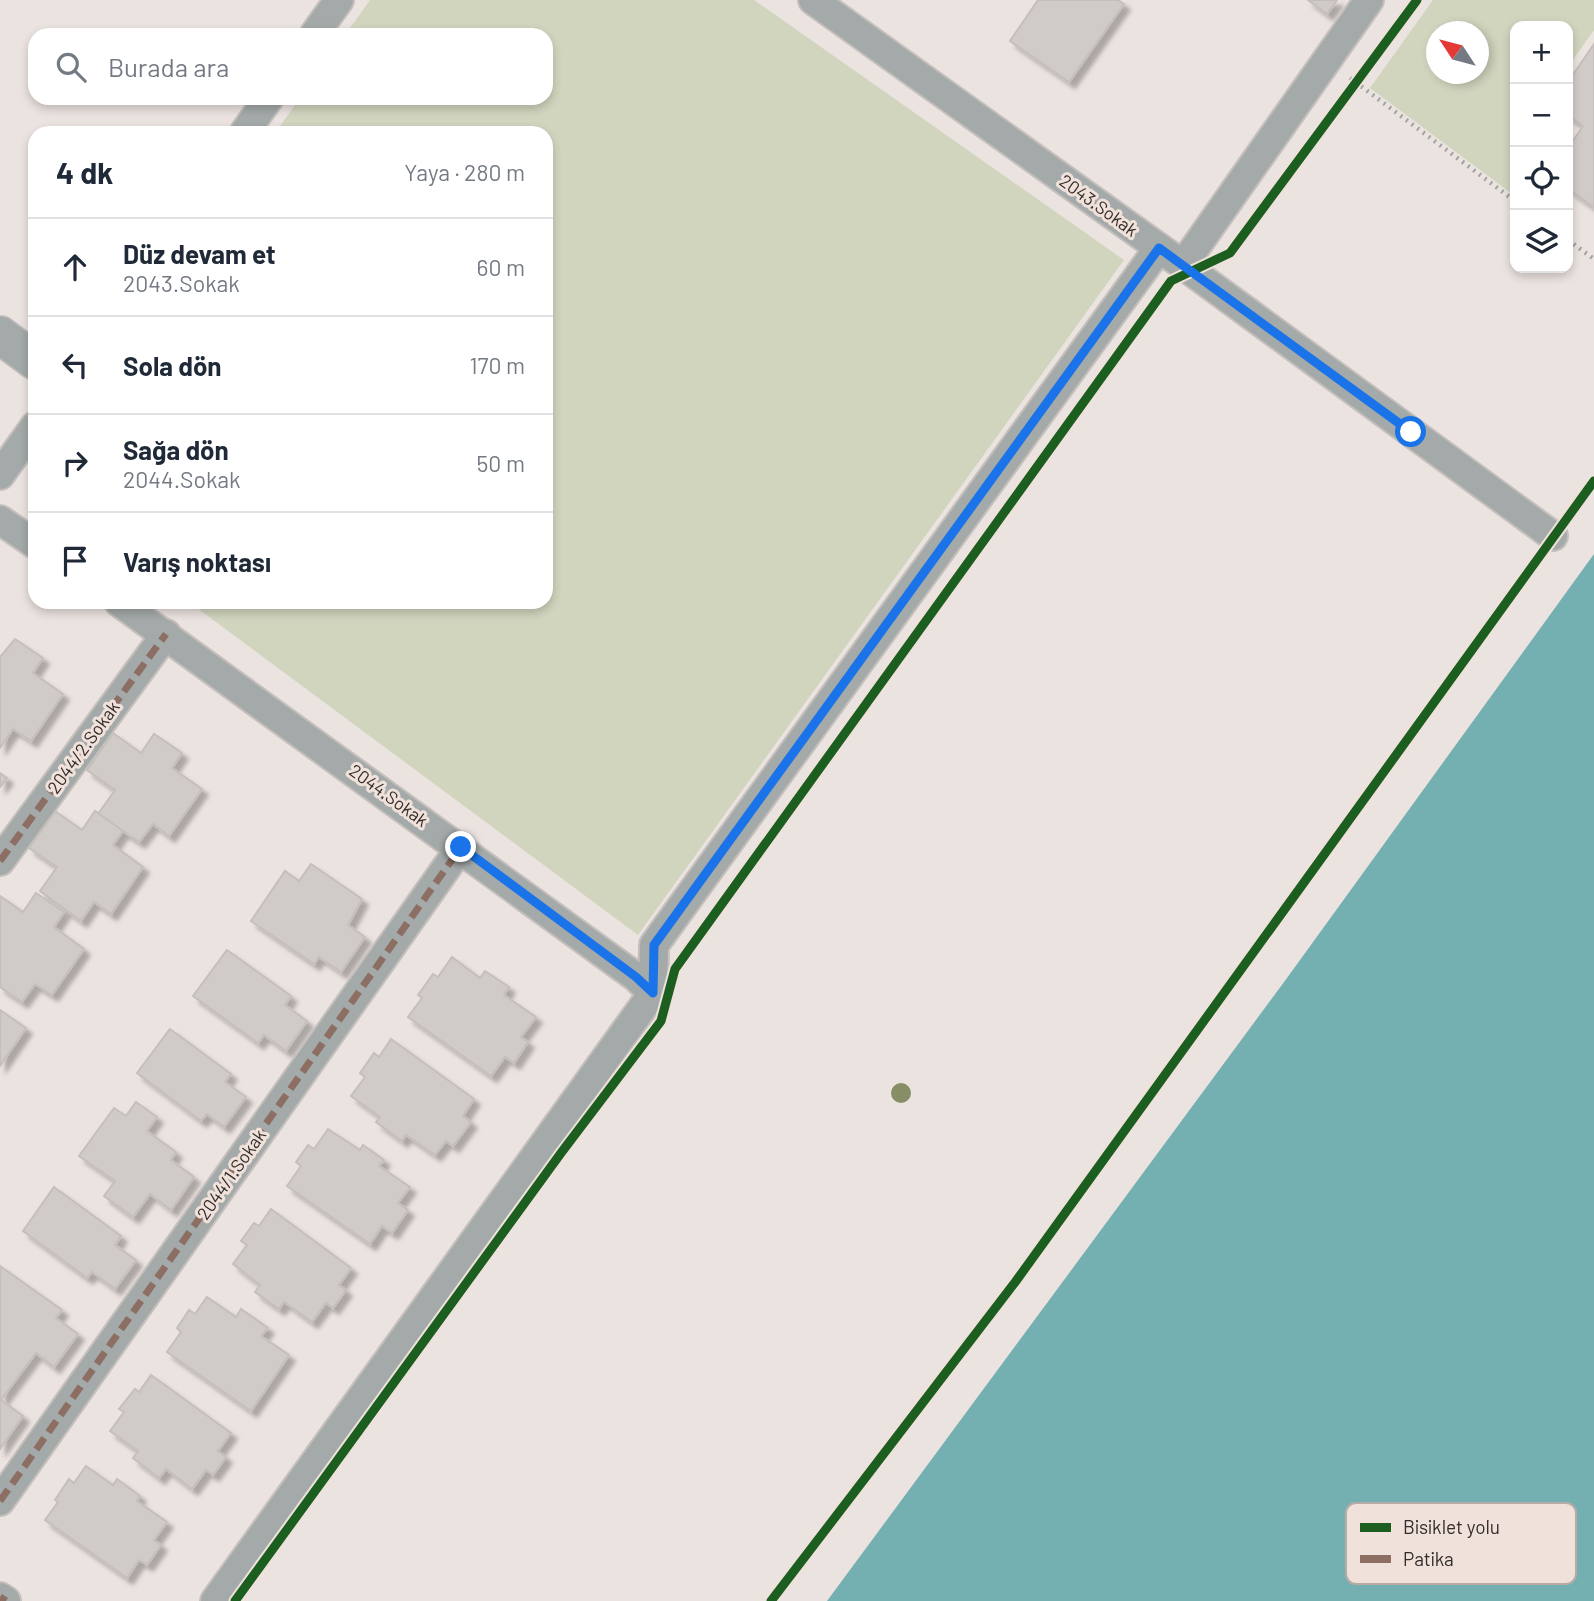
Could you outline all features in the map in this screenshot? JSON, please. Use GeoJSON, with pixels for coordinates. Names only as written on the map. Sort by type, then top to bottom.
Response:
{"type":"FeatureCollection","features":[{"type":"Feature","properties":{"kind":"street"},"geometry":{"type":"LineString","coordinates":[[319,28],[339,0]]}},
{"type":"Feature","properties":{"kind":"street","name":"2043.Sokak"},"geometry":{"type":"LineString","coordinates":[[813,0],[1183,265],[1553,536]]}},
{"type":"Feature","properties":{"kind":"street"},"geometry":{"type":"LineString","coordinates":[[1183,265],[1369,0]]}},
{"type":"Feature","properties":{"kind":"street"},"geometry":{"type":"LineString","coordinates":[[249,126],[264,105]]}},
{"type":"Feature","properties":{"kind":"street"},"geometry":{"type":"LineString","coordinates":[[215,1601],[653,993],[654,945],[1159,248]]}},
{"type":"Feature","properties":{"kind":"street"},"geometry":{"type":"LineString","coordinates":[[0,335],[28,355]]}},
{"type":"Feature","properties":{"kind":"street"},"geometry":{"type":"LineString","coordinates":[[0,475],[28,436]]}},
{"type":"Feature","properties":{"kind":"street"},"geometry":{"type":"LineString","coordinates":[[0,520],[28,539]]}},
{"type":"Feature","properties":{"kind":"street","name":"2044.Sokak"},"geometry":{"type":"LineString","coordinates":[[129,609],[461,847],[636,977],[653,993]]}},
{"type":"Feature","properties":{"kind":"street","name":"2044/2.Sokak"},"geometry":{"type":"LineString","coordinates":[[0,861],[166,634]]}},
{"type":"Feature","properties":{"kind":"street","name":"2044/1.Sokak"},"geometry":{"type":"LineString","coordinates":[[0,1501],[461,847]]}},
{"type":"Feature","properties":{"kind":"street"},"geometry":{"type":"LineString","coordinates":[[0,1597],[6,1601]]}},
{"type":"Feature","properties":{"kind":"path"},"geometry":{"type":"LineString","coordinates":[[1326,61],[1510,197]]}},
{"type":"Feature","properties":{"kind":"path"},"geometry":{"type":"LineString","coordinates":[[1348,93],[1364,72]]}},
{"type":"Feature","properties":{"kind":"path"},"geometry":{"type":"LineString","coordinates":[[1573,244],[1594,259]]}},
{"type":"Feature","properties":{"kind":"green space"},"geometry":{"type":"Polygon","coordinates":[[[370,0],[754,0],[1124,260],[638,935],[198,609],[553,609],[553,126],[280,126],[295,105],[553,105],[553,28],[350,28],[370,0]]]}},
{"type":"Feature","properties":{"kind":"green space"},"geometry":{"type":"Polygon","coordinates":[[[1433,0],[1594,0],[1594,30],[1573,60],[1573,21],[1510,21],[1510,192],[1370,88],[1433,0]]]}},
{"type":"Feature","properties":{"kind":"water"},"geometry":{"type":"Polygon","coordinates":[[[1594,554],[1594,1601],[827,1601],[1287,978],[1594,554]]]}},
{"type":"Feature","properties":{"kind":"building"},"geometry":{"type":"Polygon","coordinates":[[[1038,0],[1118,0],[1124,4],[1069,82],[1010,41],[1038,0]]]}},
{"type":"Feature","properties":{"kind":"building"},"geometry":{"type":"Polygon","coordinates":[[[1308,0],[1337,0],[1327,14],[1308,0]]]}},
{"type":"Feature","properties":{"kind":"building"},"geometry":{"type":"Polygon","coordinates":[[[1594,44],[1594,207],[1573,192],[1573,141],[1583,126],[1573,119],[1573,75],[1594,44]]]}},
{"type":"Feature","properties":{"kind":"building"},"geometry":{"type":"Polygon","coordinates":[[[15,639],[43,658],[33,673],[63,694],[31,741],[13,729],[0,748],[0,657],[15,639]]]}},
{"type":"Feature","properties":{"kind":"building"},"geometry":{"type":"Polygon","coordinates":[[[113,733],[141,753],[154,734],[182,753],[172,768],[202,789],[169,836],[153,824],[139,842],[98,814],[115,790],[87,770],[113,733]]]}},
{"type":"Feature","properties":{"kind":"building"},"geometry":{"type":"Polygon","coordinates":[[[0,773],[7,778],[0,787],[0,773]]]}},
{"type":"Feature","properties":{"kind":"building"},"geometry":{"type":"Polygon","coordinates":[[[55,811],[82,830],[95,811],[123,831],[113,845],[143,867],[111,914],[94,902],[81,921],[40,891],[57,867],[29,848],[55,811]]]}},
{"type":"Feature","properties":{"kind":"building"},"geometry":{"type":"Polygon","coordinates":[[[311,864],[362,899],[348,925],[365,937],[341,972],[319,957],[314,964],[251,921],[285,871],[299,881],[311,864]]]}},
{"type":"Feature","properties":{"kind":"building"},"geometry":{"type":"Polygon","coordinates":[[[36,893],[64,912],[54,927],[84,949],[52,995],[35,984],[22,1002],[0,987],[0,896],[23,912],[36,893]]]}},
{"type":"Feature","properties":{"kind":"building"},"geometry":{"type":"Polygon","coordinates":[[[227,950],[291,996],[285,1005],[307,1021],[286,1051],[264,1035],[258,1043],[193,996],[227,950]]]}},
{"type":"Feature","properties":{"kind":"building"},"geometry":{"type":"Polygon","coordinates":[[[452,957],[480,978],[485,971],[509,987],[504,995],[536,1017],[521,1037],[528,1042],[514,1063],[505,1057],[491,1076],[408,1017],[422,998],[418,995],[433,974],[438,977],[452,957]]]}},
{"type":"Feature","properties":{"kind":"building"},"geometry":{"type":"Polygon","coordinates":[[[0,1010],[26,1028],[0,1066],[0,1010]]]}},
{"type":"Feature","properties":{"kind":"building"},"geometry":{"type":"Polygon","coordinates":[[[170,1029],[231,1074],[225,1082],[246,1097],[224,1127],[207,1114],[201,1121],[137,1073],[170,1029]]]}},
{"type":"Feature","properties":{"kind":"building"},"geometry":{"type":"Polygon","coordinates":[[[391,1039],[474,1099],[463,1116],[471,1122],[453,1146],[446,1141],[435,1155],[406,1135],[402,1141],[376,1122],[380,1117],[351,1096],[365,1077],[360,1073],[374,1053],[379,1057],[391,1039]]]}},
{"type":"Feature","properties":{"kind":"building"},"geometry":{"type":"Polygon","coordinates":[[[136,1102],[157,1117],[147,1131],[176,1152],[171,1160],[194,1177],[171,1210],[150,1194],[133,1217],[104,1196],[115,1181],[79,1156],[114,1108],[126,1116],[136,1102]]]}},
{"type":"Feature","properties":{"kind":"building"},"geometry":{"type":"Polygon","coordinates":[[[328,1129],[360,1150],[363,1145],[384,1160],[379,1166],[410,1187],[398,1203],[408,1210],[392,1233],[382,1226],[370,1244],[287,1186],[301,1166],[296,1162],[308,1145],[314,1149],[328,1129]]]}},
{"type":"Feature","properties":{"kind":"building"},"geometry":{"type":"Polygon","coordinates":[[[54,1187],[121,1236],[115,1245],[136,1260],[115,1289],[92,1272],[87,1278],[23,1231],[54,1187]]]}},
{"type":"Feature","properties":{"kind":"building"},"geometry":{"type":"Polygon","coordinates":[[[271,1209],[351,1268],[339,1285],[346,1290],[333,1308],[326,1303],[312,1322],[284,1302],[279,1309],[255,1292],[260,1285],[233,1264],[247,1245],[241,1241],[254,1223],[259,1226],[271,1209]]]}},
{"type":"Feature","properties":{"kind":"building"},"geometry":{"type":"Polygon","coordinates":[[[0,1266],[62,1310],[56,1318],[78,1334],[54,1367],[36,1353],[1,1400],[23,1416],[0,1449],[0,1266]]]}},
{"type":"Feature","properties":{"kind":"building"},"geometry":{"type":"Polygon","coordinates":[[[207,1297],[236,1317],[241,1309],[268,1328],[261,1336],[289,1355],[251,1411],[167,1352],[181,1332],[177,1328],[189,1310],[195,1314],[207,1297]]]}},
{"type":"Feature","properties":{"kind":"building"},"geometry":{"type":"Polygon","coordinates":[[[151,1375],[231,1433],[218,1451],[226,1457],[213,1475],[206,1470],[192,1489],[166,1469],[159,1478],[133,1458],[138,1451],[110,1431],[124,1412],[119,1409],[135,1389],[139,1392],[151,1375]]]}},
{"type":"Feature","properties":{"kind":"building"},"geometry":{"type":"Polygon","coordinates":[[[86,1466],[113,1485],[117,1479],[140,1496],[137,1501],[167,1522],[154,1540],[161,1545],[147,1565],[139,1560],[127,1578],[45,1520],[58,1502],[55,1500],[69,1479],[74,1483],[86,1466]]]}},
{"type":"Feature","properties":{"kind":"marked path"},"geometry":{"type":"LineString","coordinates":[[0,861],[166,634]]}},
{"type":"Feature","properties":{"kind":"marked path"},"geometry":{"type":"LineString","coordinates":[[0,1501],[461,847]]}},
{"type":"Feature","properties":{"kind":"marked path"},"geometry":{"type":"LineString","coordinates":[[0,1597],[6,1601]]}},
{"type":"Feature","properties":{"kind":"cycle path"},"geometry":{"type":"LineString","coordinates":[[235,1601],[561,1153],[661,1021],[675,969],[1171,281],[1230,253],[1417,0]]}},
{"type":"Feature","properties":{"kind":"cycle path"},"geometry":{"type":"LineString","coordinates":[[771,1601],[1016,1281],[1594,481]]}},
{"type":"Feature","properties":{"kind":"route"},"geometry":{"type":"LineString","coordinates":[[461,847],[636,977],[653,993],[654,945],[1159,248],[1411,432]]}}]}
